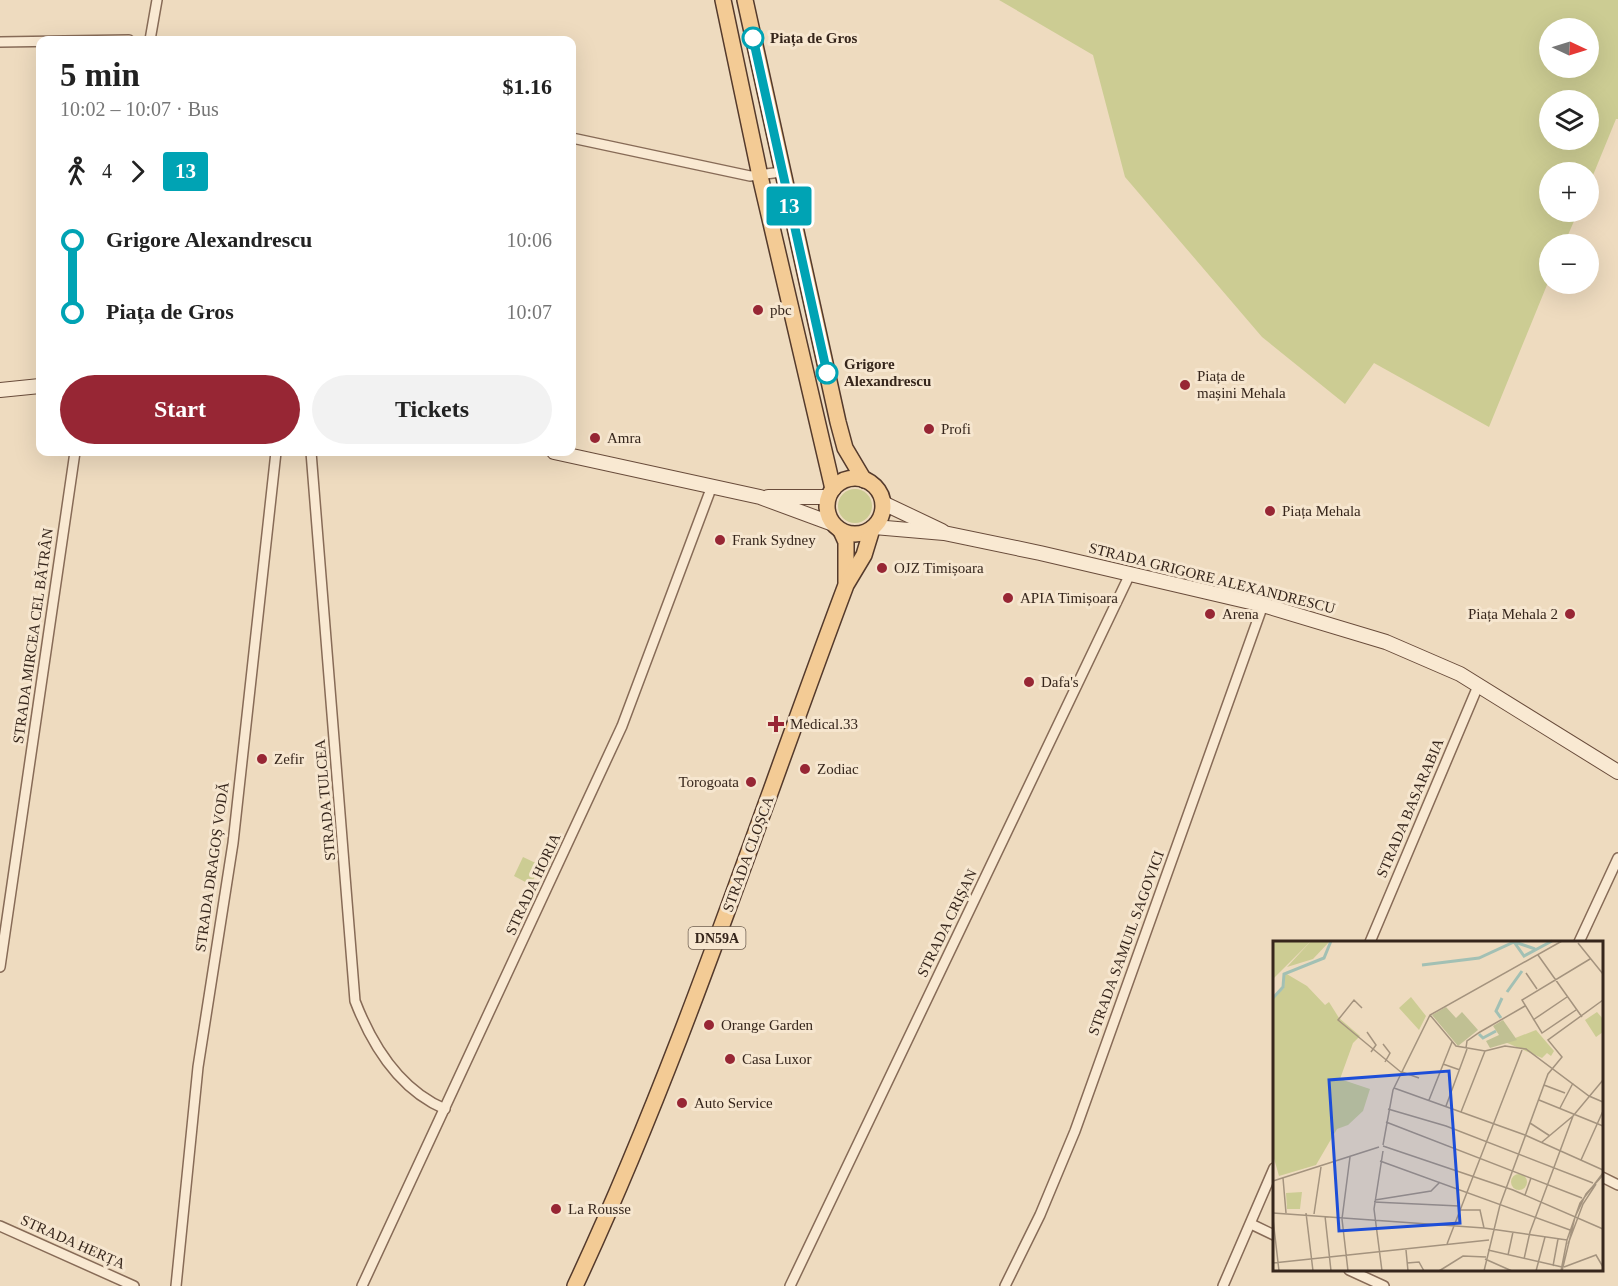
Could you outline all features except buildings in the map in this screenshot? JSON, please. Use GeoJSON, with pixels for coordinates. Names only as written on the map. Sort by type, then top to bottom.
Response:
{"type":"FeatureCollection","features":[{"type":"Feature","properties":{"kind":"main road","name":"DN59A"},"geometry":{"type":"LineString","coordinates":[[723,0],[830,493],[827,508],[837,527]]}},
{"type":"Feature","properties":{"kind":"main road"},"geometry":{"type":"LineString","coordinates":[[745,0],[781,172],[845,448],[864,480],[878,490],[883,503]]}},
{"type":"Feature","properties":{"kind":"main road"},"geometry":{"type":"LineString","coordinates":[[830,493],[849,478],[864,480]]}},
{"type":"Feature","properties":{"kind":"main road","name":"DN59A"},"geometry":{"type":"LineString","coordinates":[[873,528],[882,514],[883,503]]}},
{"type":"Feature","properties":{"kind":"main road"},"geometry":{"type":"LineString","coordinates":[[837,527],[856,534],[873,528]]}},
{"type":"Feature","properties":{"kind":"main road","name":"STRADA CLOȘCA"},"geometry":{"type":"LineString","coordinates":[[837,527],[846,542],[846,585]]}},
{"type":"Feature","properties":{"kind":"main road","name":"STRADA CLOȘCA"},"geometry":{"type":"LineString","coordinates":[[575,1286],[615,1198],[679,1037],[846,585],[864,555],[873,528]]}},
{"type":"Feature","properties":{"kind":"street"},"geometry":{"type":"LineString","coordinates":[[151,36],[158,0]]}},
{"type":"Feature","properties":{"kind":"street"},"geometry":{"type":"LineString","coordinates":[[0,42],[36,41]]}},
{"type":"Feature","properties":{"kind":"street"},"geometry":{"type":"LineString","coordinates":[[576,139],[760,176],[781,172]]}},
{"type":"Feature","properties":{"kind":"street"},"geometry":{"type":"LineString","coordinates":[[0,390],[36,386]]}},
{"type":"Feature","properties":{"kind":"street","name":"STRADA MIRCEA CEL BĂTRÂN"},"geometry":{"type":"LineString","coordinates":[[0,967],[74,456]]}},
{"type":"Feature","properties":{"kind":"street","name":"STRADA DRAGOȘ VODĂ"},"geometry":{"type":"LineString","coordinates":[[176,1286],[198,1067],[233,843],[276,456]]}},
{"type":"Feature","properties":{"kind":"street","name":"STRADA TULCEA"},"geometry":{"type":"LineString","coordinates":[[310,456],[355,1001],[366,1029],[401,1078],[426,1101],[445,1109]]}},
{"type":"Feature","properties":{"kind":"street"},"geometry":{"type":"LineString","coordinates":[[573,456],[760,497],[837,527]]}},
{"type":"Feature","properties":{"kind":"street","name":"STRADA HORIA"},"geometry":{"type":"LineString","coordinates":[[362,1286],[622,726],[712,486]]}},
{"type":"Feature","properties":{"kind":"street"},"geometry":{"type":"LineString","coordinates":[[760,497],[830,493]]}},
{"type":"Feature","properties":{"kind":"street","name":"STRADA GRIGORE ALEXANDRESCU"},"geometry":{"type":"LineString","coordinates":[[883,503],[944,532]]}},
{"type":"Feature","properties":{"kind":"street","name":"STRADA GRIGORE ALEXANDRESCU"},"geometry":{"type":"LineString","coordinates":[[873,528],[944,532],[1263,605],[1386,642],[1460,674],[1618,772]]}},
{"type":"Feature","properties":{"kind":"street","name":"STRADA CRIȘAN"},"geometry":{"type":"LineString","coordinates":[[790,1286],[1130,574]]}},
{"type":"Feature","properties":{"kind":"street","name":"STRADA SAMUIL SAGOVICI"},"geometry":{"type":"LineString","coordinates":[[1005,1286],[1040,1215],[1075,1131],[1263,605]]}},
{"type":"Feature","properties":{"kind":"street","name":"STRADA BASARABIA"},"geometry":{"type":"LineString","coordinates":[[1370,941],[1478,686]]}},
{"type":"Feature","properties":{"kind":"street"},"geometry":{"type":"LineString","coordinates":[[1579,941],[1618,858]]}},
{"type":"Feature","properties":{"kind":"street"},"geometry":{"type":"LineString","coordinates":[[1223,1286],[1273,1173]]}},
{"type":"Feature","properties":{"kind":"street"},"geometry":{"type":"LineString","coordinates":[[1603,1178],[1618,1185]]}},
{"type":"Feature","properties":{"kind":"street"},"geometry":{"type":"LineString","coordinates":[[1251,1224],[1273,1234]]}},
{"type":"Feature","properties":{"kind":"street","name":"STRADA HERȚA"},"geometry":{"type":"LineString","coordinates":[[0,1226],[134,1286]]}},
{"type":"Feature","properties":{"kind":"street"},"geometry":{"type":"LineString","coordinates":[[1352,1271],[1384,1286]]}},
{"type":"Feature","properties":{"kind":"green space"},"geometry":{"type":"Polygon","coordinates":[[[999,0],[1618,0],[1618,119],[1616,119],[1598,162],[1539,162],[1539,222],[1574,222],[1568,234],[1539,234],[1539,294],[1543,294],[1489,427],[1374,363],[1345,404],[1262,337],[1125,177],[1093,55],[999,0]]]}},
{"type":"Feature","properties":{"kind":"green space"},"geometry":{"type":"Polygon","coordinates":[[[855,489],[867,494],[872,506],[867,518],[855,523],[843,518],[838,506],[843,494],[855,489]]]}},
{"type":"Feature","properties":{"kind":"green space"},"geometry":{"type":"Polygon","coordinates":[[[523,857],[540,865],[531,885],[514,876],[523,857]]]}},
{"type":"Feature","properties":{"kind":"bus line","name":"13"},"geometry":{"type":"LineString","coordinates":[[753,38],[827,373]]}},
{"type":"Feature","properties":{"kind":"place","name":"Piața de Gros"},"geometry":{"type":"Point","coordinates":[753,38]}},
{"type":"Feature","properties":{"kind":"place","name":"pbc"},"geometry":{"type":"Point","coordinates":[758,310]}},
{"type":"Feature","properties":{"kind":"place","name":"Grigore Alexandrescu"},"geometry":{"type":"Point","coordinates":[827,373]}},
{"type":"Feature","properties":{"kind":"place","name":"Piața de mașini Mehala"},"geometry":{"type":"Point","coordinates":[1185,385]}},
{"type":"Feature","properties":{"kind":"place","name":"Profi"},"geometry":{"type":"Point","coordinates":[929,429]}},
{"type":"Feature","properties":{"kind":"place","name":"Amra"},"geometry":{"type":"Point","coordinates":[595,438]}},
{"type":"Feature","properties":{"kind":"place","name":"Piața Mehala"},"geometry":{"type":"Point","coordinates":[1270,511]}},
{"type":"Feature","properties":{"kind":"place","name":"Frank Sydney"},"geometry":{"type":"Point","coordinates":[720,540]}},
{"type":"Feature","properties":{"kind":"place","name":"OJZ Timișoara"},"geometry":{"type":"Point","coordinates":[882,568]}},
{"type":"Feature","properties":{"kind":"place","name":"APIA Timișoara"},"geometry":{"type":"Point","coordinates":[1008,598]}},
{"type":"Feature","properties":{"kind":"place","name":"Arena"},"geometry":{"type":"Point","coordinates":[1210,614]}},
{"type":"Feature","properties":{"kind":"place","name":"Piața Mehala 2"},"geometry":{"type":"Point","coordinates":[1570,614]}},
{"type":"Feature","properties":{"kind":"place","name":"Dafa's"},"geometry":{"type":"Point","coordinates":[1029,682]}},
{"type":"Feature","properties":{"kind":"place","name":"Medical.33"},"geometry":{"type":"Point","coordinates":[776,724]}},
{"type":"Feature","properties":{"kind":"place","name":"Zefir"},"geometry":{"type":"Point","coordinates":[262,759]}},
{"type":"Feature","properties":{"kind":"place","name":"Zodiac"},"geometry":{"type":"Point","coordinates":[805,769]}},
{"type":"Feature","properties":{"kind":"place","name":"Torogoata"},"geometry":{"type":"Point","coordinates":[751,782]}},
{"type":"Feature","properties":{"kind":"place","name":"Orange Garden"},"geometry":{"type":"Point","coordinates":[709,1025]}},
{"type":"Feature","properties":{"kind":"place","name":"Casa Luxor"},"geometry":{"type":"Point","coordinates":[730,1059]}},
{"type":"Feature","properties":{"kind":"place","name":"Auto Service"},"geometry":{"type":"Point","coordinates":[682,1103]}},
{"type":"Feature","properties":{"kind":"place","name":"La Rousse"},"geometry":{"type":"Point","coordinates":[556,1209]}}]}
